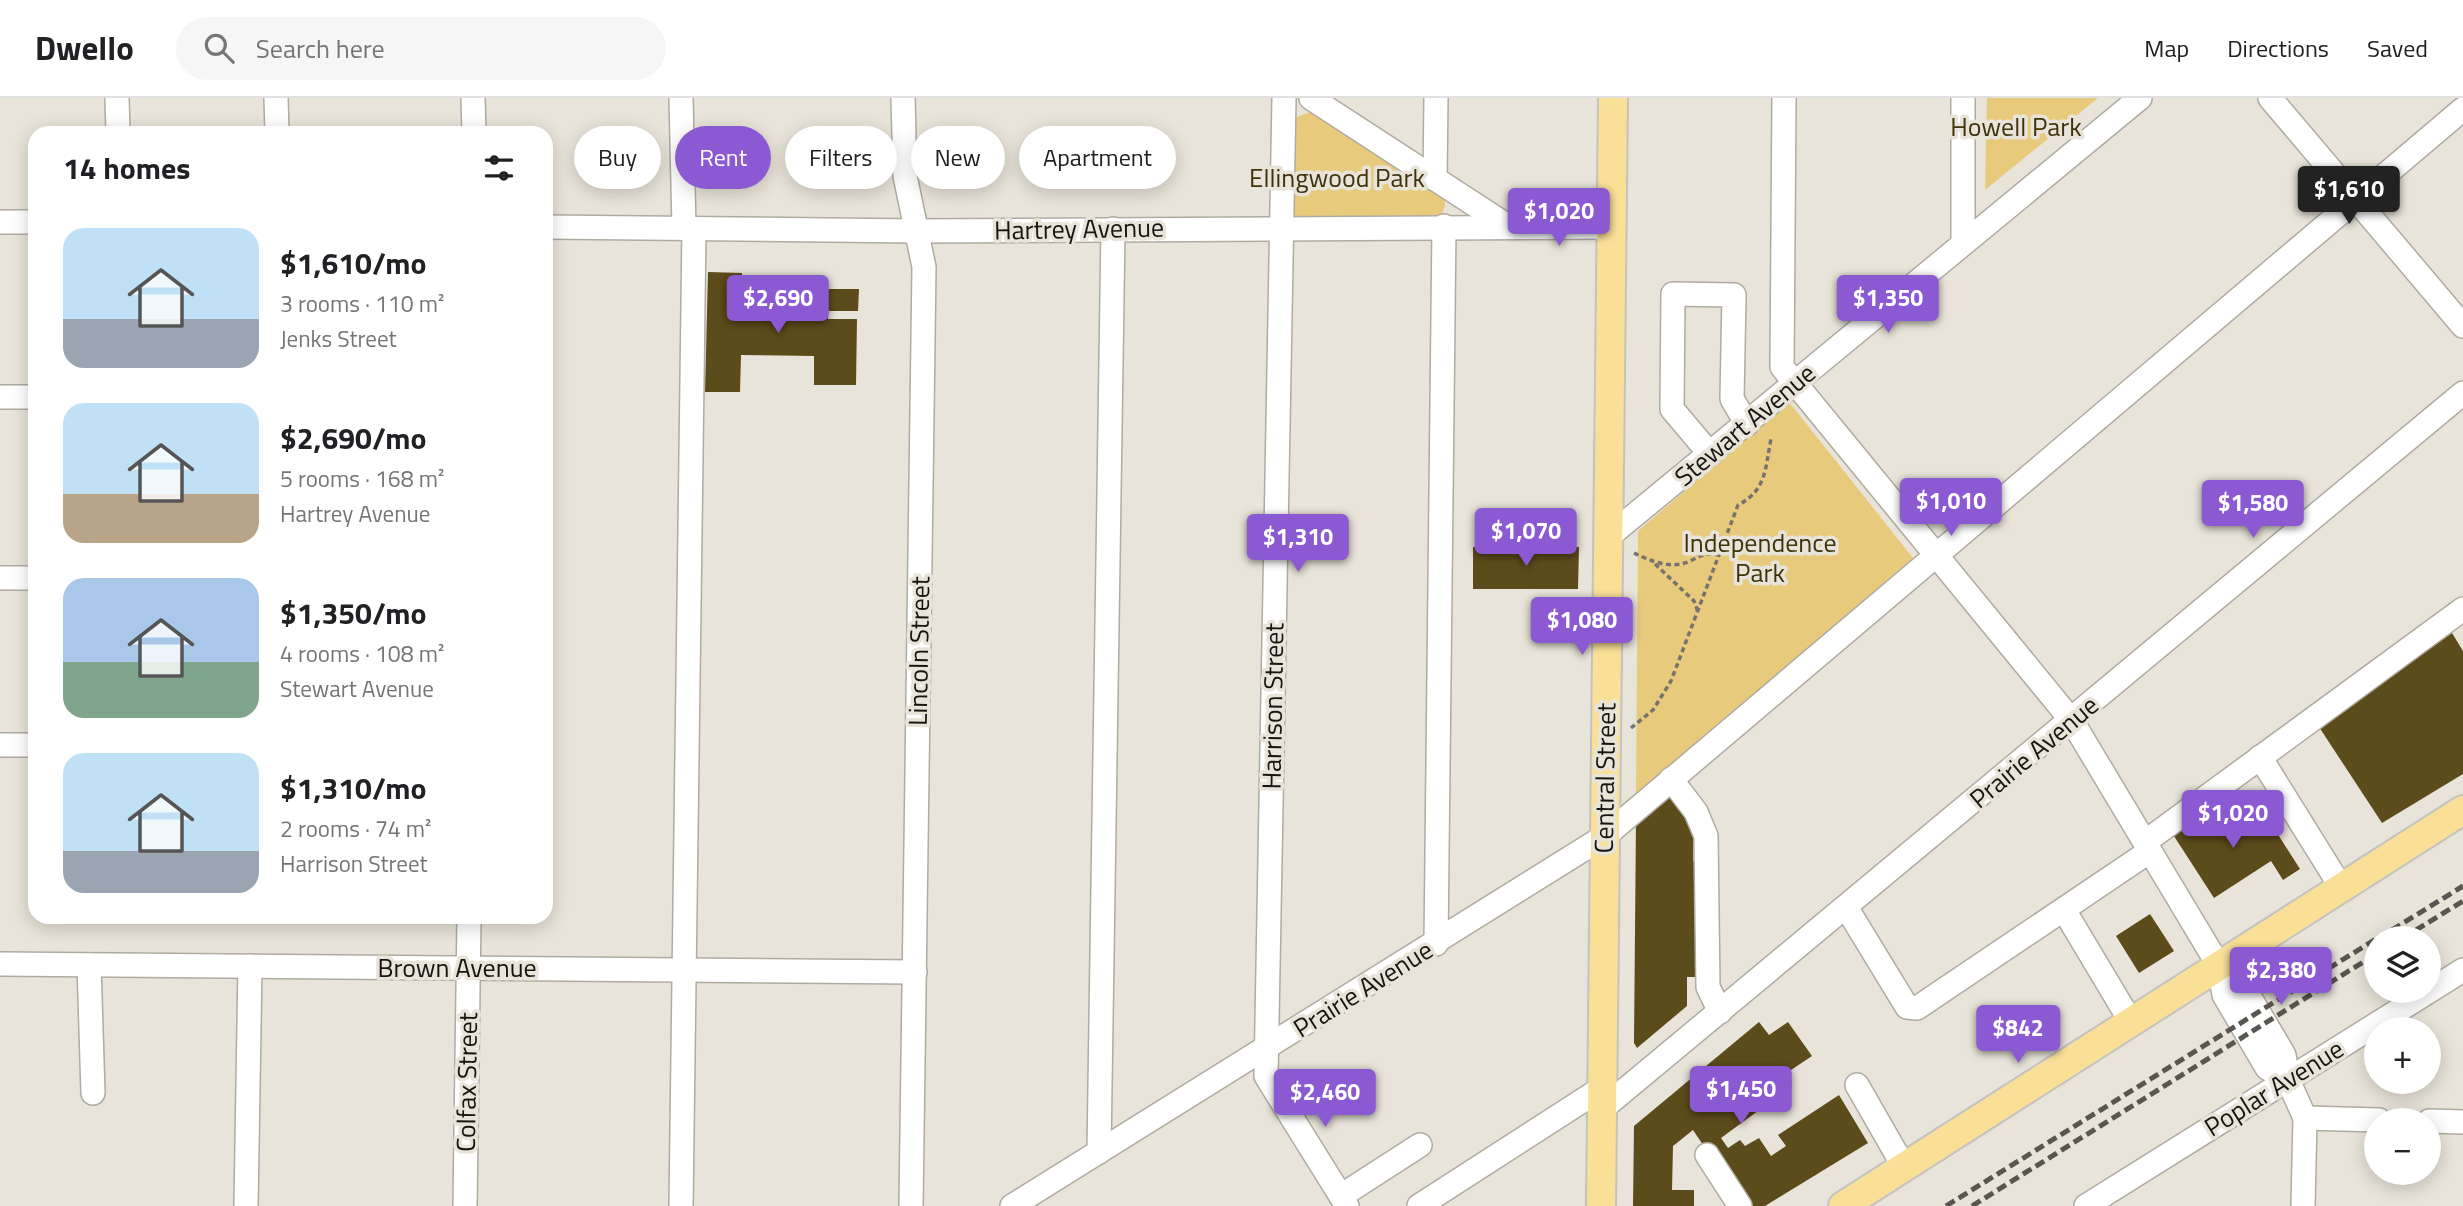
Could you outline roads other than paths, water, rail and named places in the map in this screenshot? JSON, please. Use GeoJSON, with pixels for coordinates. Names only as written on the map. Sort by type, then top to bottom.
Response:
{"type":"FeatureCollection","features":[{"type":"Feature","properties":{"kind":"main road","name":"Central Street"},"geometry":{"type":"LineString","coordinates":[[1601,1206],[1612,98]]}},
{"type":"Feature","properties":{"kind":"main road"},"geometry":{"type":"LineString","coordinates":[[1843,1206],[2463,810]]}},
{"type":"Feature","properties":{"kind":"street"},"geometry":{"type":"LineString","coordinates":[[117,98],[118,126]]}},
{"type":"Feature","properties":{"kind":"street"},"geometry":{"type":"LineString","coordinates":[[276,98],[277,126]]}},
{"type":"Feature","properties":{"kind":"street"},"geometry":{"type":"LineString","coordinates":[[473,98],[474,126]]}},
{"type":"Feature","properties":{"kind":"street"},"geometry":{"type":"LineString","coordinates":[[681,98],[689,228],[681,1206]]}},
{"type":"Feature","properties":{"kind":"street","name":"Lincoln Street"},"geometry":{"type":"LineString","coordinates":[[903,98],[905,176],[924,267],[911,1206]]}},
{"type":"Feature","properties":{"kind":"street","name":"Harrison Street"},"geometry":{"type":"LineString","coordinates":[[1284,98],[1265,1076],[1344,1201]]}},
{"type":"Feature","properties":{"kind":"street"},"geometry":{"type":"LineString","coordinates":[[1311,98],[1506,225]]}},
{"type":"Feature","properties":{"kind":"street"},"geometry":{"type":"LineString","coordinates":[[1435,179],[1436,98]]}},
{"type":"Feature","properties":{"kind":"street"},"geometry":{"type":"LineString","coordinates":[[1784,98],[1782,367],[2072,721],[2219,966],[2242,984],[2284,1055],[2288,1080],[2305,1118],[2303,1206]]}},
{"type":"Feature","properties":{"kind":"street"},"geometry":{"type":"LineString","coordinates":[[1963,98],[1963,243]]}},
{"type":"Feature","properties":{"kind":"street","name":"Stewart Avenue"},"geometry":{"type":"LineString","coordinates":[[1608,537],[2140,98]]}},
{"type":"Feature","properties":{"kind":"street"},"geometry":{"type":"LineString","coordinates":[[2270,98],[2463,326]]}},
{"type":"Feature","properties":{"kind":"street","name":"Prairie Avenue"},"geometry":{"type":"LineString","coordinates":[[1012,1206],[1436,944],[1605,836],[1935,554],[2463,110]]}},
{"type":"Feature","properties":{"kind":"street"},"geometry":{"type":"LineString","coordinates":[[0,222],[28,222]]}},
{"type":"Feature","properties":{"kind":"street","name":"Hartrey Avenue"},"geometry":{"type":"LineString","coordinates":[[553,227],[917,231],[1506,225],[1611,227]]}},
{"type":"Feature","properties":{"kind":"street"},"geometry":{"type":"LineString","coordinates":[[1436,944],[1444,226]]}},
{"type":"Feature","properties":{"kind":"street"},"geometry":{"type":"LineString","coordinates":[[1099,1152],[1113,229]]}},
{"type":"Feature","properties":{"kind":"street"},"geometry":{"type":"LineString","coordinates":[[1710,454],[1672,409],[1673,294],[1734,295],[1732,399],[1746,424]]}},
{"type":"Feature","properties":{"kind":"street","name":"Prairie Avenue"},"geometry":{"type":"LineString","coordinates":[[1419,1206],[1602,1099],[1720,1012],[2463,393]]}},
{"type":"Feature","properties":{"kind":"street"},"geometry":{"type":"LineString","coordinates":[[0,397],[28,397]]}},
{"type":"Feature","properties":{"kind":"street"},"geometry":{"type":"LineString","coordinates":[[0,578],[28,578]]}},
{"type":"Feature","properties":{"kind":"street"},"geometry":{"type":"LineString","coordinates":[[1846,907],[1907,1007],[1917,1008],[2064,909],[2260,757],[2463,609]]}},
{"type":"Feature","properties":{"kind":"street"},"geometry":{"type":"LineString","coordinates":[[0,745],[28,745]]}},
{"type":"Feature","properties":{"kind":"street"},"geometry":{"type":"LineString","coordinates":[[2260,757],[2342,887]]}},
{"type":"Feature","properties":{"kind":"street"},"geometry":{"type":"LineString","coordinates":[[1671,779],[1696,812],[1706,836],[1709,987],[1720,1012]]}},
{"type":"Feature","properties":{"kind":"street"},"geometry":{"type":"LineString","coordinates":[[2064,909],[2131,1022]]}},
{"type":"Feature","properties":{"kind":"street","name":"Colfax Street"},"geometry":{"type":"LineString","coordinates":[[466,1206],[469,924]]}},
{"type":"Feature","properties":{"kind":"street","name":"Brown Avenue"},"geometry":{"type":"LineString","coordinates":[[0,964],[915,972]]}},
{"type":"Feature","properties":{"kind":"street"},"geometry":{"type":"LineString","coordinates":[[89,965],[93,1093]]}},
{"type":"Feature","properties":{"kind":"street"},"geometry":{"type":"LineString","coordinates":[[246,1206],[250,966]]}},
{"type":"Feature","properties":{"kind":"street","name":"Poplar Avenue"},"geometry":{"type":"LineString","coordinates":[[2086,1206],[2463,970]]}},
{"type":"Feature","properties":{"kind":"street"},"geometry":{"type":"LineString","coordinates":[[1857,1085],[1904,1167]]}},
{"type":"Feature","properties":{"kind":"street"},"geometry":{"type":"LineString","coordinates":[[2305,1118],[2364,1120]]}},
{"type":"Feature","properties":{"kind":"street"},"geometry":{"type":"LineString","coordinates":[[2441,1121],[2463,1122]]}},
{"type":"Feature","properties":{"kind":"street"},"geometry":{"type":"LineString","coordinates":[[1344,1201],[1420,1144]]}},
{"type":"Feature","properties":{"kind":"street"},"geometry":{"type":"LineString","coordinates":[[1706,1155],[1740,1206]]}},
{"type":"Feature","properties":{"kind":"railway"},"geometry":{"type":"LineString","coordinates":[[2398,926],[2463,886]]}},
{"type":"Feature","properties":{"kind":"railway"},"geometry":{"type":"LineString","coordinates":[[2422,926],[2463,901]]}},
{"type":"Feature","properties":{"kind":"railway"},"geometry":{"type":"LineString","coordinates":[[1946,1206],[2364,946]]}},
{"type":"Feature","properties":{"kind":"railway"},"geometry":{"type":"LineString","coordinates":[[1972,1206],[2364,961]]}},
{"type":"Feature","properties":{"kind":"park label","name":"Howell Park"},"geometry":{"type":"Point","coordinates":[2016,127]}},
{"type":"Feature","properties":{"kind":"park label","name":"Ellingwood Park"},"geometry":{"type":"Point","coordinates":[1337,178]}},
{"type":"Feature","properties":{"kind":"park label","name":"Independence Park"},"geometry":{"type":"Point","coordinates":[1760,558]}}]}
